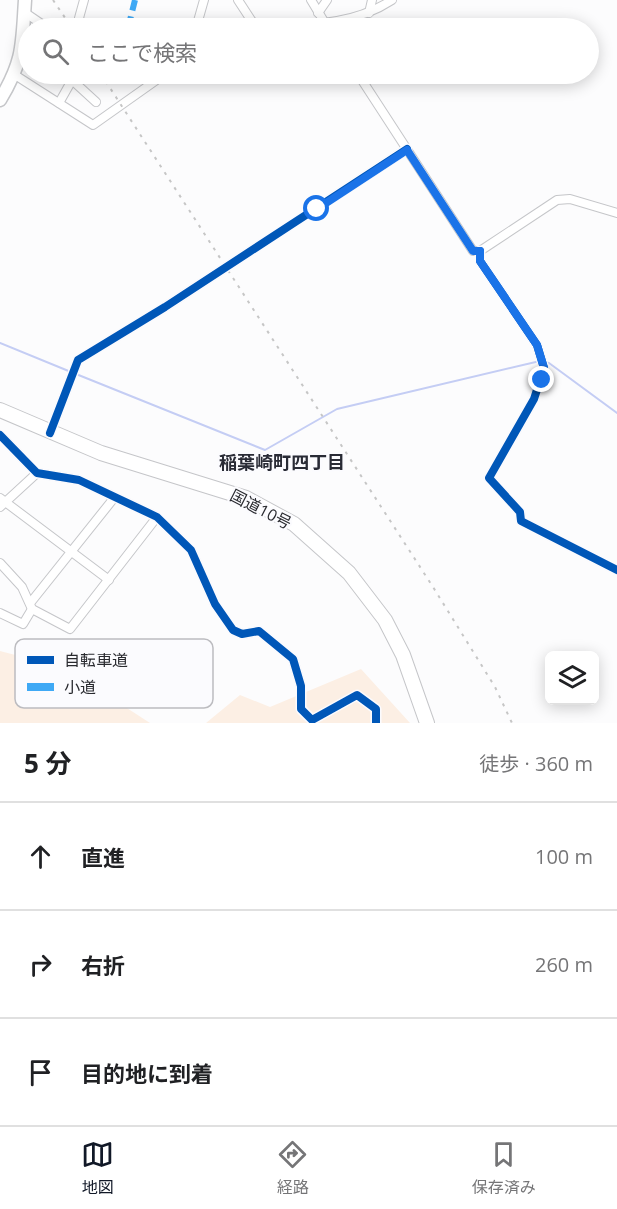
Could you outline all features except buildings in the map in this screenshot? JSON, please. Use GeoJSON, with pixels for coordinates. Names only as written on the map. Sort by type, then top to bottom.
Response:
{"type":"FeatureCollection","features":[{"type":"Feature","properties":{"kind":"highway","name":"国道10号"},"geometry":{"type":"LineString","coordinates":[[0,410],[101,453],[246,498],[294,524],[349,573],[385,620],[403,655],[427,723]]}},
{"type":"Feature","properties":{"kind":"main road"},"geometry":{"type":"LineString","coordinates":[[2,93],[15,75],[18,66]]}},
{"type":"Feature","properties":{"kind":"street"},"geometry":{"type":"LineString","coordinates":[[79,18],[84,0]]}},
{"type":"Feature","properties":{"kind":"street"},"geometry":{"type":"LineString","coordinates":[[199,18],[204,0]]}},
{"type":"Feature","properties":{"kind":"street"},"geometry":{"type":"LineString","coordinates":[[238,0],[250,18]]}},
{"type":"Feature","properties":{"kind":"street"},"geometry":{"type":"LineString","coordinates":[[310,0],[321,18]]}},
{"type":"Feature","properties":{"kind":"street"},"geometry":{"type":"LineString","coordinates":[[318,13],[327,0]]}},
{"type":"Feature","properties":{"kind":"street"},"geometry":{"type":"LineString","coordinates":[[369,13],[372,0]]}},
{"type":"Feature","properties":{"kind":"street"},"geometry":{"type":"LineString","coordinates":[[356,18],[392,0]]}},
{"type":"Feature","properties":{"kind":"street"},"geometry":{"type":"LineString","coordinates":[[25,6],[37,18]]}},
{"type":"Feature","properties":{"kind":"street"},"geometry":{"type":"LineString","coordinates":[[29,84],[93,125],[151,84]]}},
{"type":"Feature","properties":{"kind":"street"},"geometry":{"type":"LineString","coordinates":[[59,103],[70,84]]}},
{"type":"Feature","properties":{"kind":"street"},"geometry":{"type":"LineString","coordinates":[[76,84],[96,102]]}},
{"type":"Feature","properties":{"kind":"street"},"geometry":{"type":"LineString","coordinates":[[364,84],[473,251],[480,251],[557,200],[570,199],[617,213]]}},
{"type":"Feature","properties":{"kind":"street"},"geometry":{"type":"LineString","coordinates":[[50,433],[78,360],[165,307],[407,150]]}},
{"type":"Feature","properties":{"kind":"street"},"geometry":{"type":"LineString","coordinates":[[480,251],[480,261],[537,345],[544,366],[542,380],[534,399],[489,478],[520,512],[521,521],[617,570]]}},
{"type":"Feature","properties":{"kind":"street"},"geometry":{"type":"LineString","coordinates":[[0,435],[37,472],[79,480],[157,517],[191,550],[215,604],[233,630],[242,634],[259,631],[293,660],[301,686],[301,709],[312,720],[357,695],[376,709],[376,723]]}},
{"type":"Feature","properties":{"kind":"street"},"geometry":{"type":"LineString","coordinates":[[37,472],[2,503],[109,580]]}},
{"type":"Feature","properties":{"kind":"street"},"geometry":{"type":"LineString","coordinates":[[0,613],[23,624],[32,606],[114,498]]}},
{"type":"Feature","properties":{"kind":"street"},"geometry":{"type":"LineString","coordinates":[[0,563],[22,587],[32,606],[70,629],[157,517]]}},
{"type":"Feature","properties":{"kind":"shaded area"},"geometry":{"type":"Polygon","coordinates":[[[0,651],[15,655],[15,708],[127,708],[150,723],[0,723],[0,651]]]}},
{"type":"Feature","properties":{"kind":"shaded area"},"geometry":{"type":"Polygon","coordinates":[[[361,669],[410,723],[206,723],[240,695],[270,707],[361,669]]]}},
{"type":"Feature","properties":{"kind":"waterway"},"geometry":{"type":"LineString","coordinates":[[0,343],[71,372]]}},
{"type":"Feature","properties":{"kind":"waterway"},"geometry":{"type":"LineString","coordinates":[[76,374],[265,450],[337,409],[540,361],[549,363],[617,413]]}},
{"type":"Feature","properties":{"kind":"railway"},"geometry":{"type":"LineString","coordinates":[[53,0],[65,18]]}},
{"type":"Feature","properties":{"kind":"railway"},"geometry":{"type":"LineString","coordinates":[[107,84],[433,587],[495,687],[512,723]]}},
{"type":"Feature","properties":{"kind":"marked path"},"geometry":{"type":"LineString","coordinates":[[130,18],[135,0]]}},
{"type":"Feature","properties":{"kind":"cycle path"},"geometry":{"type":"LineString","coordinates":[[50,433],[78,360],[165,307],[407,149]]}},
{"type":"Feature","properties":{"kind":"cycle path"},"geometry":{"type":"LineString","coordinates":[[480,251],[480,261],[537,345],[544,368],[534,399],[489,478],[520,512],[521,521],[617,570]]}},
{"type":"Feature","properties":{"kind":"cycle path"},"geometry":{"type":"LineString","coordinates":[[0,435],[37,473],[79,480],[157,517],[191,550],[215,604],[233,630],[242,634],[259,631],[293,659],[301,686],[301,709],[312,720],[357,695],[376,709],[376,723]]}},
{"type":"Feature","properties":{"kind":"district","name":"稲葉崎町四丁目"},"geometry":{"type":"Point","coordinates":[282,463]}},
{"type":"Feature","properties":{"kind":"route"},"geometry":{"type":"LineString","coordinates":[[317,209],[407,150],[473,251],[480,251],[480,261],[537,345],[542,354],[544,368],[542,380]]}}]}
